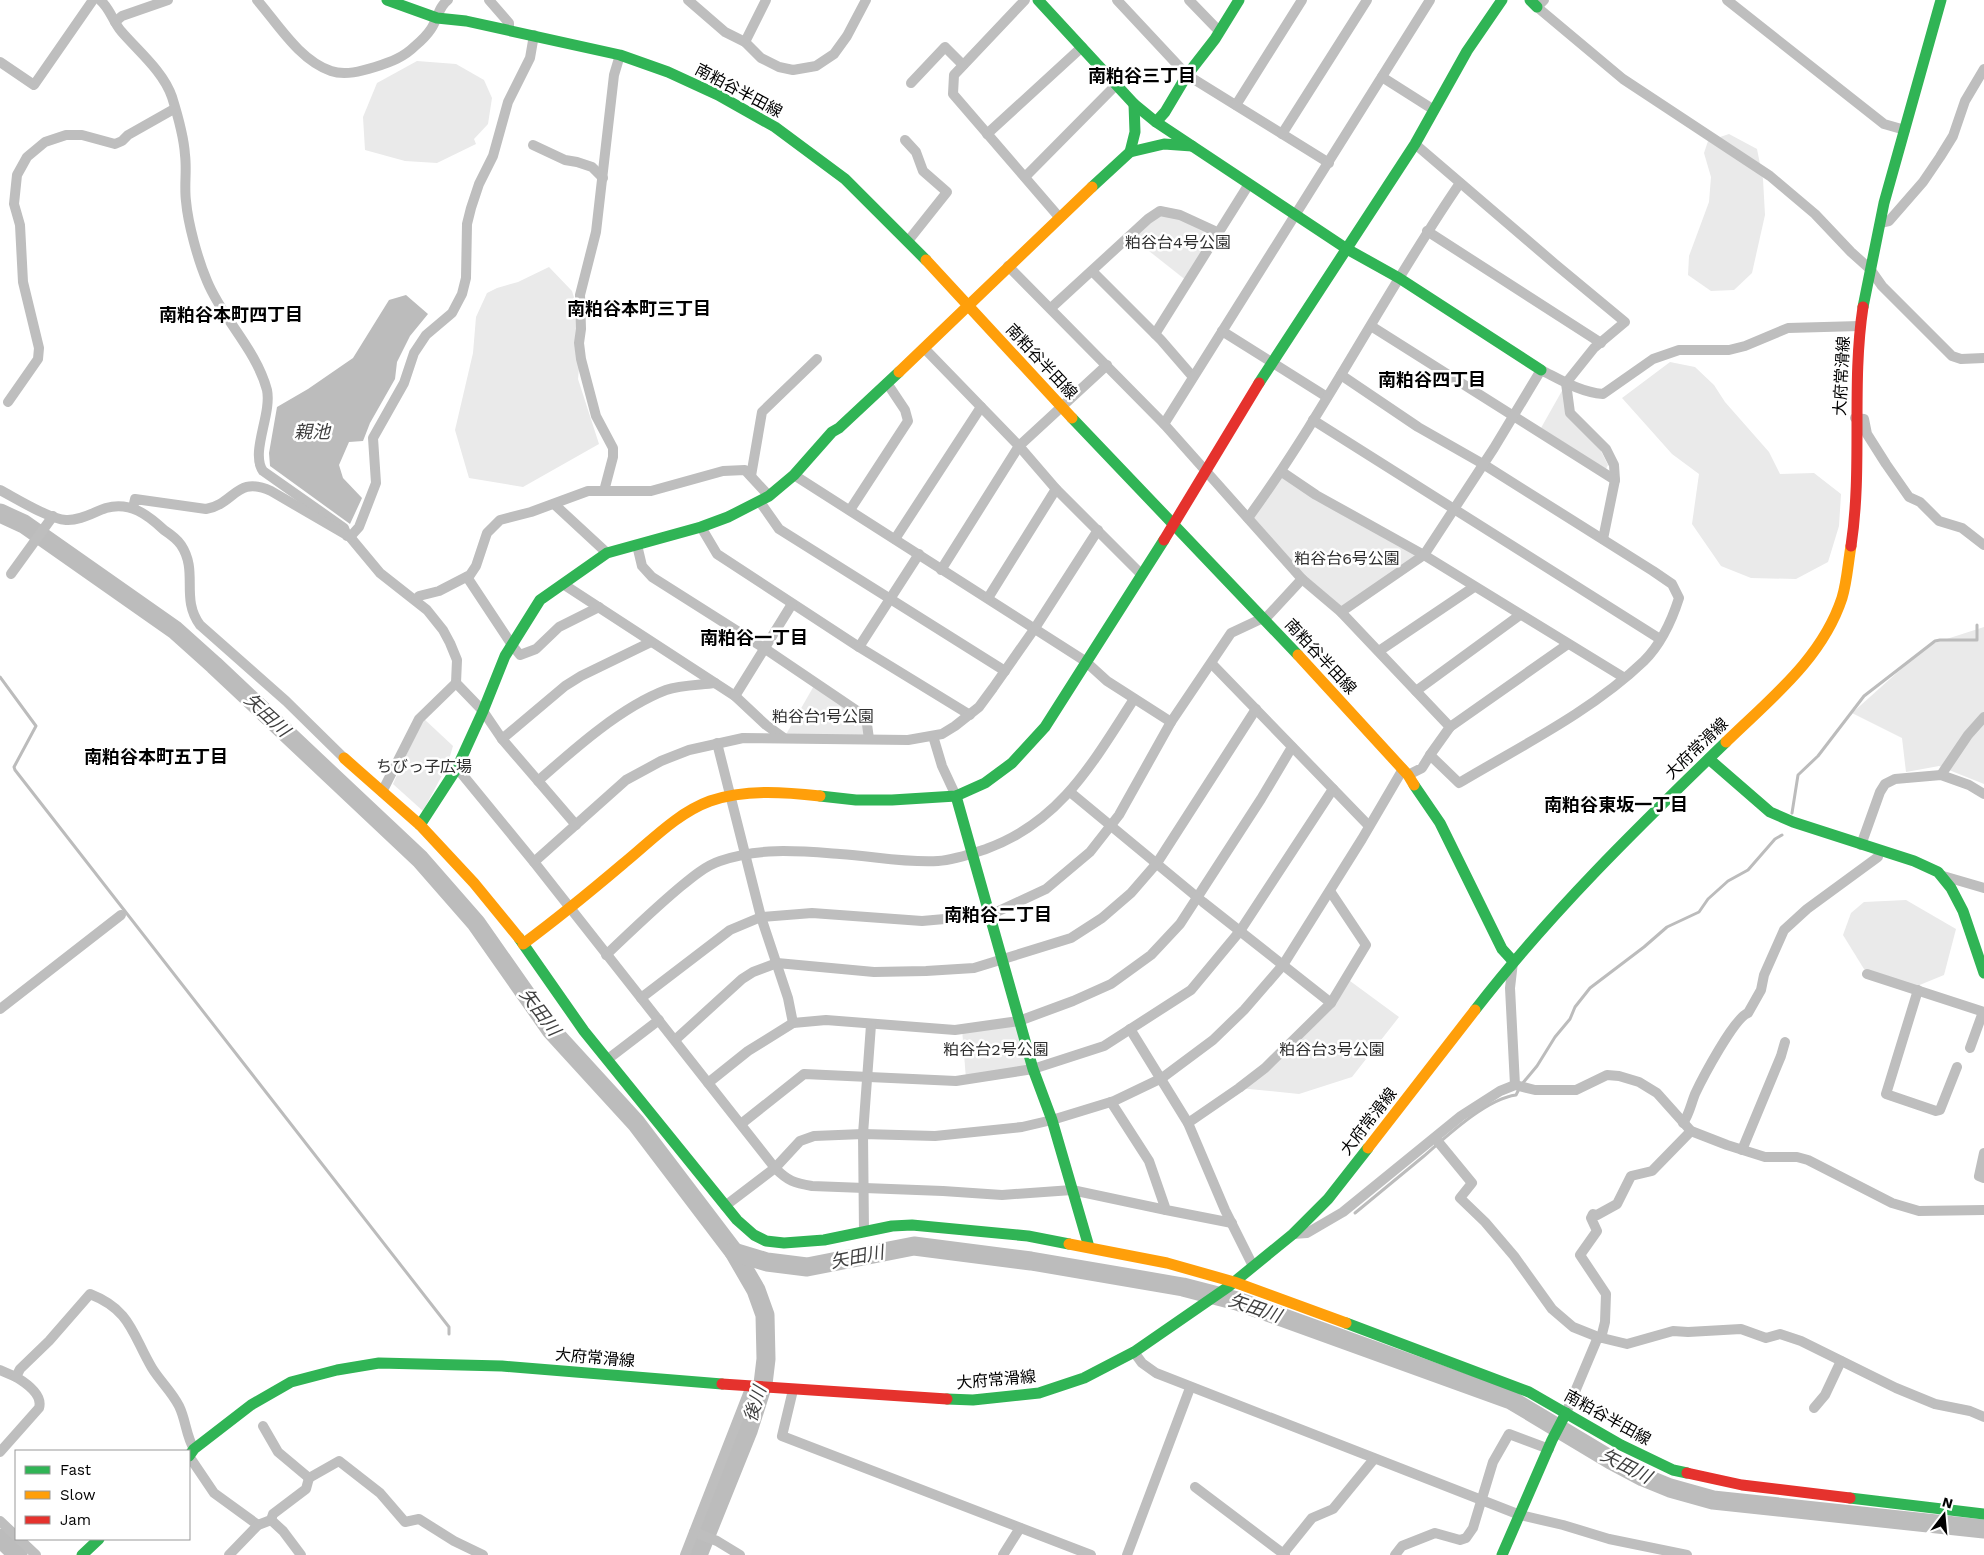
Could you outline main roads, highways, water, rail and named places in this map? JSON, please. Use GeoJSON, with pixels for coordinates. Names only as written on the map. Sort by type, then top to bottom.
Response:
{"type":"FeatureCollection","features":[{"type":"Feature","properties":{"kind":"water","name":"親池"},"geometry":{"type":"Polygon","coordinates":[[[406,295],[428,314],[410,336],[397,362],[395,379],[370,423],[363,441],[349,442],[339,465],[343,478],[362,498],[350,524],[270,466],[269,453],[277,407],[308,389],[353,358],[389,300],[406,295]]]}},
{"type":"Feature","properties":{"kind":"waterway","name":"矢田川"},"geometry":{"type":"LineString","coordinates":[[0,513],[24,524],[175,630],[420,859],[476,923],[551,1030],[636,1123],[734,1252],[756,1290],[765,1315],[766,1359],[763,1384],[748,1431],[698,1555]]}},
{"type":"Feature","properties":{"kind":"waterway"},"geometry":{"type":"LineString","coordinates":[[1792,813],[1798,775],[1818,756],[1864,696],[1935,641],[1977,640],[1977,625]]}},
{"type":"Feature","properties":{"kind":"waterway"},"geometry":{"type":"LineString","coordinates":[[0,677],[36,726],[14,767],[15,770],[449,1327],[449,1334]]}},
{"type":"Feature","properties":{"kind":"waterway"},"geometry":{"type":"LineString","coordinates":[[1522,1084],[1537,1066],[1555,1037],[1570,1019],[1575,1007],[1590,988],[1667,927],[1699,912],[1708,899],[1728,881],[1748,870],[1775,839],[1782,835]]}},
{"type":"Feature","properties":{"kind":"waterway"},"geometry":{"type":"LineString","coordinates":[[1355,1213],[1455,1129],[1492,1103],[1516,1095],[1519,1089]]}},
{"type":"Feature","properties":{"kind":"waterway","name":"矢田川"},"geometry":{"type":"LineString","coordinates":[[734,1252],[767,1262],[807,1267],[914,1246],[1031,1261],[1183,1287],[1237,1301],[1511,1400],[1611,1460],[1643,1477],[1670,1488],[1713,1500],[1984,1529]]}},
{"type":"Feature","properties":{"kind":"waterway"},"geometry":{"type":"LineString","coordinates":[[0,1538],[18,1555]]}},
{"type":"Feature","properties":{"kind":"district","name":"南粕谷三丁目"},"geometry":{"type":"Point","coordinates":[1142,76]}},
{"type":"Feature","properties":{"kind":"district","name":"南粕谷本町三丁目"},"geometry":{"type":"Point","coordinates":[639,309]}},
{"type":"Feature","properties":{"kind":"district","name":"南粕谷本町四丁目"},"geometry":{"type":"Point","coordinates":[231,315]}},
{"type":"Feature","properties":{"kind":"district","name":"南粕谷四丁目"},"geometry":{"type":"Point","coordinates":[1432,380]}},
{"type":"Feature","properties":{"kind":"district","name":"南粕谷一丁目"},"geometry":{"type":"Point","coordinates":[754,638]}},
{"type":"Feature","properties":{"kind":"district","name":"南粕谷本町五丁目"},"geometry":{"type":"Point","coordinates":[156,757]}},
{"type":"Feature","properties":{"kind":"district","name":"南粕谷東坂一丁目"},"geometry":{"type":"Point","coordinates":[1616,805]}},
{"type":"Feature","properties":{"kind":"district","name":"南粕谷二丁目"},"geometry":{"type":"Point","coordinates":[998,915]}},
{"type":"Feature","properties":{"kind":"park label","name":"粕谷台4号公園"},"geometry":{"type":"Point","coordinates":[1178,242]}},
{"type":"Feature","properties":{"kind":"park label","name":"粕谷台6号公園"},"geometry":{"type":"Point","coordinates":[1347,558]}},
{"type":"Feature","properties":{"kind":"park label","name":"粕谷台1号公園"},"geometry":{"type":"Point","coordinates":[823,716]}},
{"type":"Feature","properties":{"kind":"park label","name":"ちびっ子広場"},"geometry":{"type":"Point","coordinates":[424,766]}},
{"type":"Feature","properties":{"kind":"park label","name":"粕谷台2号公園"},"geometry":{"type":"Point","coordinates":[996,1049]}},
{"type":"Feature","properties":{"kind":"park label","name":"粕谷台3号公園"},"geometry":{"type":"Point","coordinates":[1332,1049]}},
{"type":"Feature","properties":{"kind":"water label","name":"後川"},"geometry":{"type":"Point","coordinates":[755,1404]}}]}
